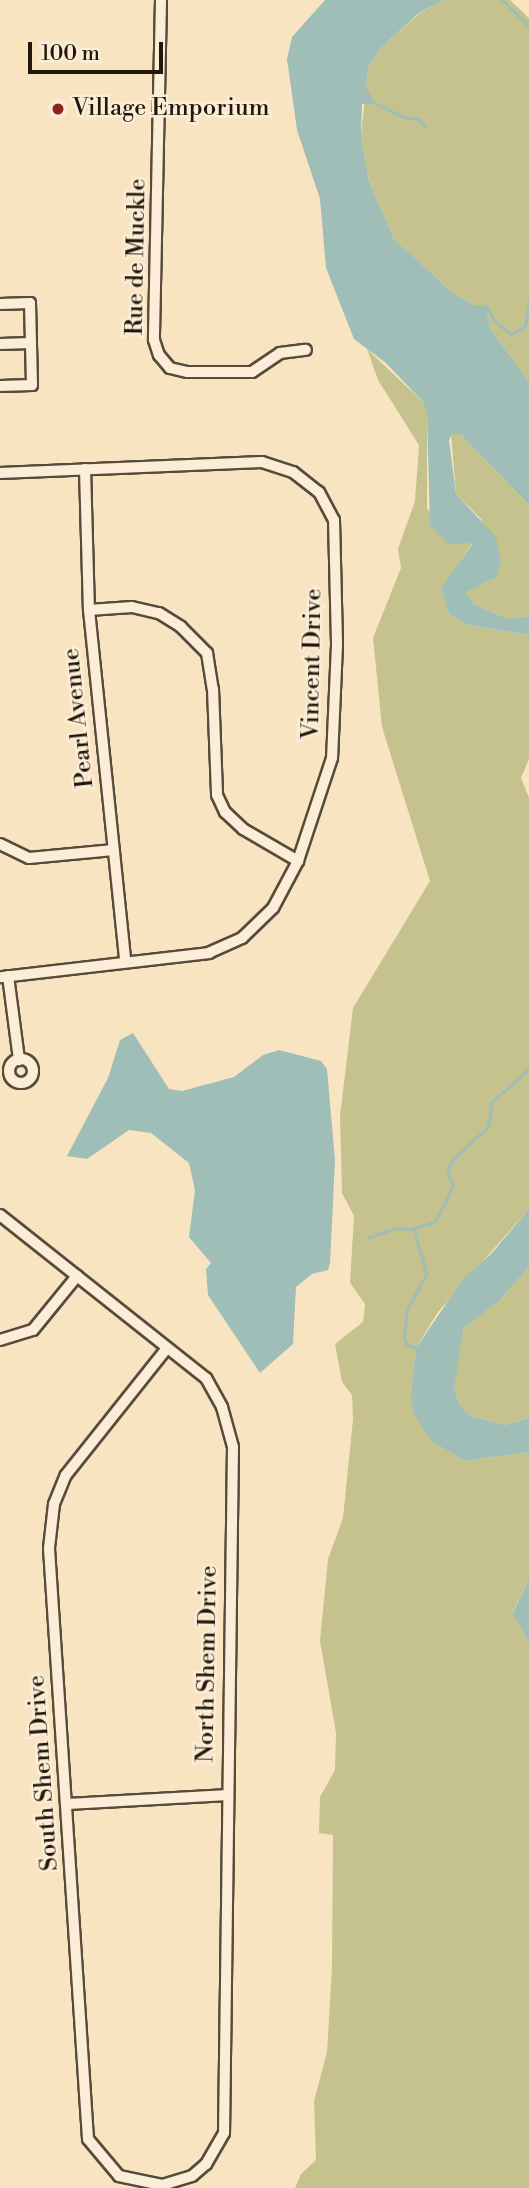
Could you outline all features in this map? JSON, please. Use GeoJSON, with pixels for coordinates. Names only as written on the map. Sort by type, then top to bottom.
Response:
{"type":"FeatureCollection","features":[{"type":"Feature","properties":{"kind":"street","name":"Rue de Muckle"},"geometry":{"type":"LineString","coordinates":[[162,0],[154,340],[159,355],[170,368],[188,372],[252,372],[280,353],[306,350]]}},
{"type":"Feature","properties":{"kind":"street"},"geometry":{"type":"LineString","coordinates":[[0,304],[30,303],[32,385],[0,386]]}},
{"type":"Feature","properties":{"kind":"street"},"geometry":{"type":"LineString","coordinates":[[0,344],[31,343]]}},
{"type":"Feature","properties":{"kind":"street","name":"Vincent Drive"},"geometry":{"type":"LineString","coordinates":[[0,473],[262,462],[293,472],[319,492],[334,520],[336,730],[322,795],[298,861],[273,908],[242,938],[209,953],[4,977]]}},
{"type":"Feature","properties":{"kind":"street","name":"Pearl Avenue"},"geometry":{"type":"LineString","coordinates":[[85,470],[89,610],[125,961]]}},
{"type":"Feature","properties":{"kind":"street"},"geometry":{"type":"LineString","coordinates":[[89,610],[132,607],[159,613],[181,627],[207,653],[213,689],[217,795],[243,829],[298,861]]}},
{"type":"Feature","properties":{"kind":"street"},"geometry":{"type":"LineString","coordinates":[[0,844],[29,858],[114,850]]}},
{"type":"Feature","properties":{"kind":"street"},"geometry":{"type":"LineString","coordinates":[[4,977],[19,1060]]}},
{"type":"Feature","properties":{"kind":"street","name":"North Shem Drive"},"geometry":{"type":"LineString","coordinates":[[0,1215],[205,1378],[222,1408],[233,1447],[224,2133],[206,2164],[192,2176],[162,2185]]}},
{"type":"Feature","properties":{"kind":"street"},"geometry":{"type":"LineString","coordinates":[[0,1340],[33,1330],[77,1276]]}},
{"type":"Feature","properties":{"kind":"street","name":"South Shem Drive"},"geometry":{"type":"LineString","coordinates":[[162,2185],[119,2176],[88,2139],[68,1804],[49,1548],[54,1504],[66,1475],[167,1348]]}},
{"type":"Feature","properties":{"kind":"street"},"geometry":{"type":"LineString","coordinates":[[68,1804],[228,1795]]}},
{"type":"Feature","properties":{"kind":"shaded area"},"geometry":{"type":"Polygon","coordinates":[[[444,0],[510,0],[529,18],[529,382],[490,328],[486,306],[474,305],[452,292],[394,239],[369,181],[361,135],[368,68],[381,48],[420,13],[444,0]]]}},
{"type":"Feature","properties":{"kind":"shaded area"},"geometry":{"type":"Polygon","coordinates":[[[367,349],[423,402],[427,415],[427,509],[473,542],[442,588],[449,614],[467,625],[529,635],[529,759],[521,778],[529,798],[529,1209],[438,1312],[416,1348],[411,1393],[433,1442],[464,1461],[529,1452],[529,1578],[513,1612],[529,1643],[529,2188],[295,2188],[301,2174],[316,2160],[314,2101],[327,2052],[332,1967],[333,1835],[319,1833],[320,1797],[335,1770],[336,1733],[320,1641],[328,1559],[343,1518],[353,1419],[352,1395],[342,1382],[335,1344],[363,1322],[365,1304],[350,1283],[354,1216],[342,1193],[340,1116],[353,1008],[430,881],[382,727],[373,638],[401,568],[398,549],[415,501],[419,445],[378,380],[367,349]]]}},
{"type":"Feature","properties":{"kind":"shaded area"},"geometry":{"type":"Polygon","coordinates":[[[451,434],[460,434],[529,505],[529,616],[509,619],[474,604],[465,592],[497,577],[481,519],[456,494],[451,434]]]}},
{"type":"Feature","properties":{"kind":"shaded area"},"geometry":{"type":"Polygon","coordinates":[[[529,1267],[529,1418],[505,1425],[470,1416],[459,1404],[454,1389],[456,1352],[463,1329],[499,1301],[529,1267]]]}},
{"type":"Feature","properties":{"kind":"water"},"geometry":{"type":"Polygon","coordinates":[[[325,0],[444,0],[419,13],[381,48],[368,68],[366,88],[372,97],[371,104],[362,104],[361,135],[369,181],[394,239],[452,292],[474,305],[486,305],[490,328],[529,382],[529,505],[460,434],[452,434],[449,440],[456,494],[496,537],[501,563],[497,577],[466,592],[474,604],[509,619],[529,616],[529,635],[467,625],[449,614],[441,588],[473,543],[449,544],[430,525],[427,415],[423,402],[386,363],[354,339],[326,268],[320,199],[297,130],[287,59],[292,37],[325,0]]]}},
{"type":"Feature","properties":{"kind":"water"},"geometry":{"type":"Polygon","coordinates":[[[133,1033],[169,1089],[182,1091],[234,1077],[263,1055],[279,1050],[321,1061],[327,1069],[335,1161],[330,1263],[328,1270],[312,1274],[296,1287],[293,1344],[260,1373],[208,1295],[206,1269],[211,1263],[189,1237],[195,1190],[189,1163],[151,1133],[129,1130],[87,1159],[67,1156],[108,1078],[120,1040],[133,1033]]]}},
{"type":"Feature","properties":{"kind":"water"},"geometry":{"type":"Polygon","coordinates":[[[529,1209],[529,1267],[499,1301],[463,1329],[454,1389],[459,1404],[470,1416],[505,1425],[529,1418],[529,1452],[464,1461],[433,1442],[414,1415],[411,1393],[416,1348],[463,1279],[492,1253],[529,1209]]]}},
{"type":"Feature","properties":{"kind":"water"},"geometry":{"type":"Polygon","coordinates":[[[529,1578],[529,1643],[513,1613],[529,1578]]]}},
{"type":"Feature","properties":{"kind":"waterway"},"geometry":{"type":"LineString","coordinates":[[503,0],[529,26]]}},
{"type":"Feature","properties":{"kind":"waterway"},"geometry":{"type":"LineString","coordinates":[[371,101],[404,117],[419,119],[425,126]]}},
{"type":"Feature","properties":{"kind":"waterway"},"geometry":{"type":"LineString","coordinates":[[486,305],[495,321],[511,334],[525,326],[529,300]]}},
{"type":"Feature","properties":{"kind":"waterway"},"geometry":{"type":"LineString","coordinates":[[411,1229],[435,1222],[453,1186],[447,1171],[454,1158],[488,1127],[492,1102],[529,1069]]}},
{"type":"Feature","properties":{"kind":"waterway"},"geometry":{"type":"LineString","coordinates":[[369,1237],[396,1228],[414,1229],[427,1274],[408,1308],[404,1336],[407,1345],[416,1348]]}},
{"type":"Feature","properties":{"kind":"place","name":"Village Emporium"},"geometry":{"type":"Point","coordinates":[58,109]}}]}
